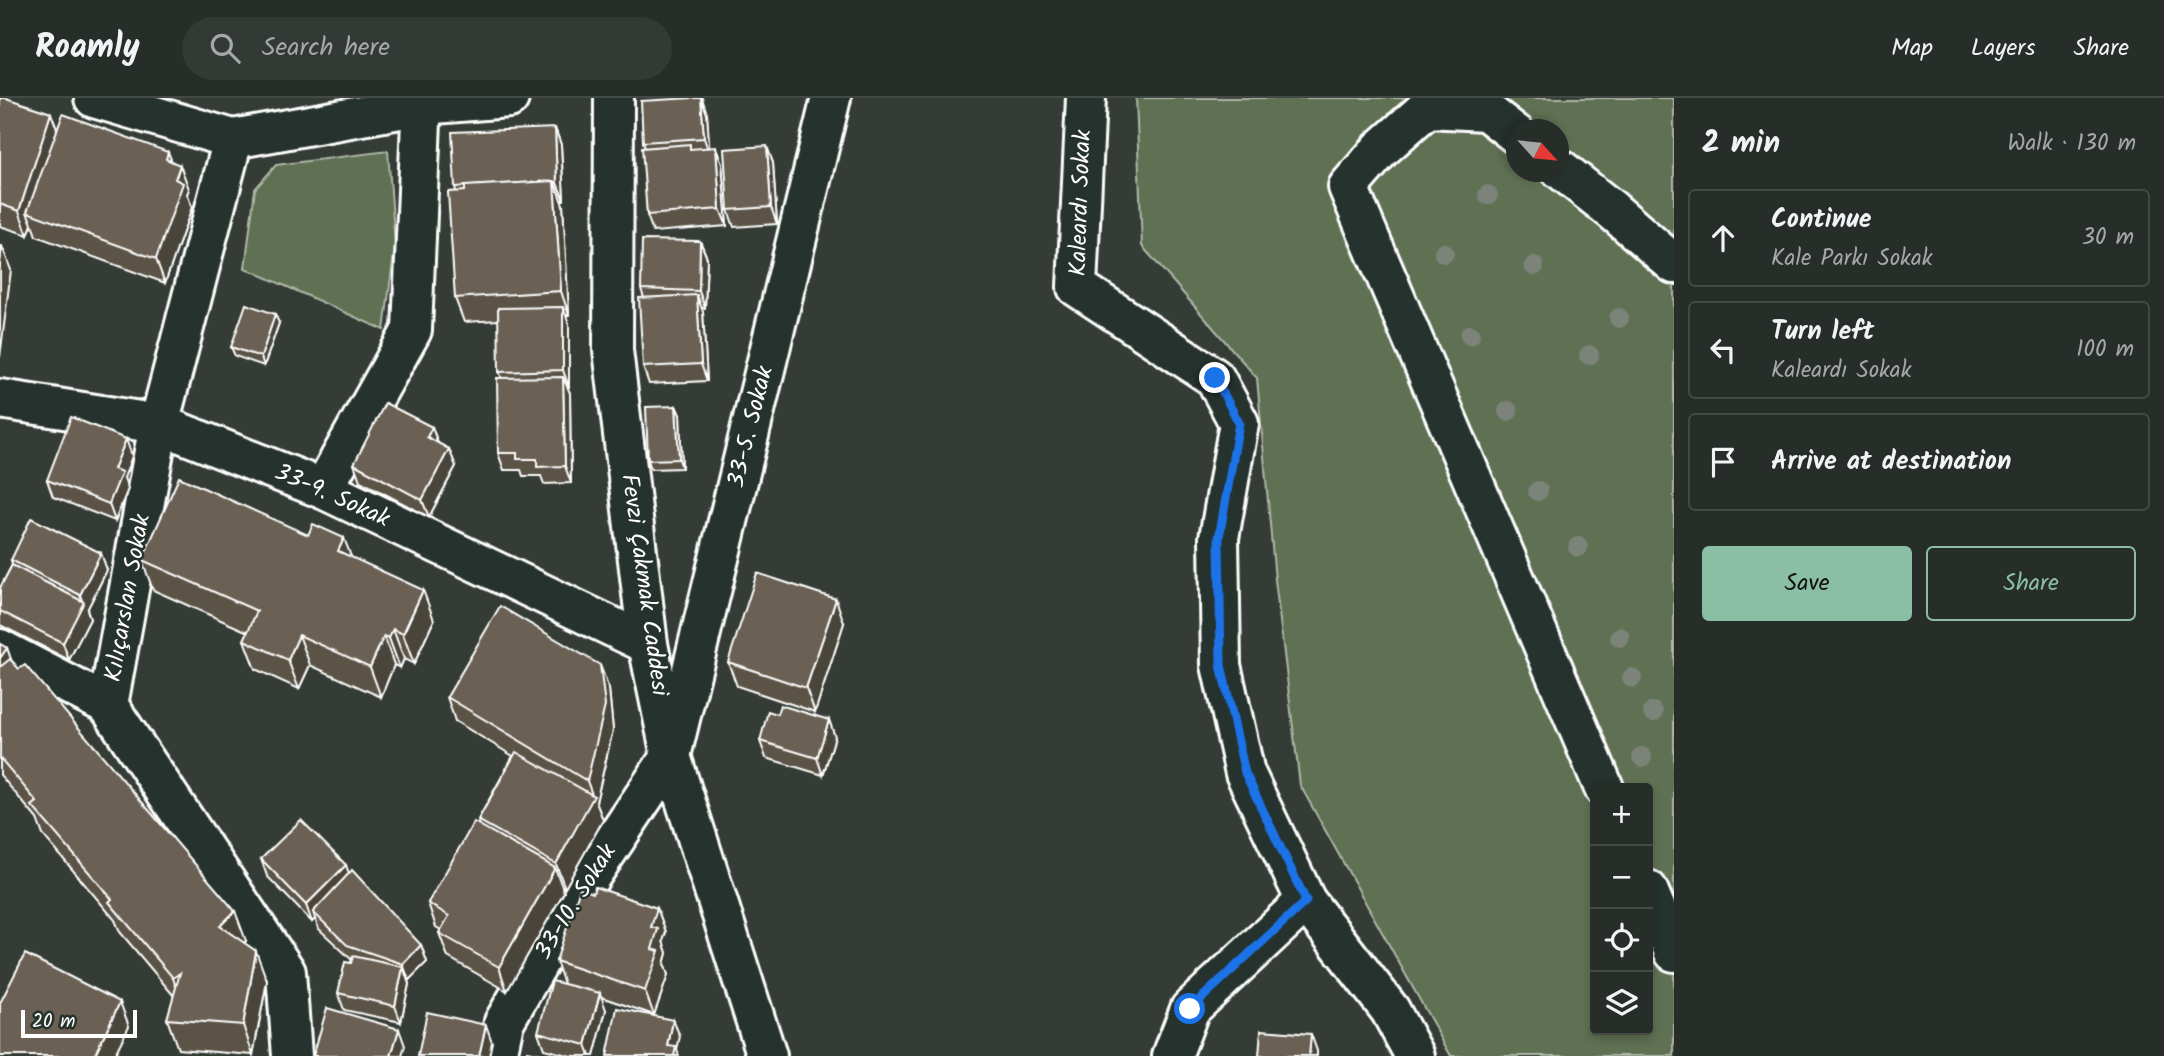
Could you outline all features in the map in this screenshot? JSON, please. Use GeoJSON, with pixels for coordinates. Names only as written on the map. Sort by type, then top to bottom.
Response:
{"type":"FeatureCollection","features":[{"type":"Feature","properties":{"kind":"street"},"geometry":{"type":"LineString","coordinates":[[94,98],[233,139],[422,102],[509,98]]}},
{"type":"Feature","properties":{"kind":"street","name":"Fevzi Çakmak Caddesi"},"geometry":{"type":"LineString","coordinates":[[614,98],[613,350],[648,644],[671,755],[767,1056]]}},
{"type":"Feature","properties":{"kind":"street","name":"33-5. Sokak"},"geometry":{"type":"LineString","coordinates":[[671,755],[831,98]]}},
{"type":"Feature","properties":{"kind":"street","name":"Kaleardı Sokak"},"geometry":{"type":"LineString","coordinates":[[1086,98],[1077,287],[1215,378],[1239,423],[1219,538],[1221,665],[1245,773],[1306,901],[1390,1010],[1415,1056]]}},
{"type":"Feature","properties":{"kind":"street"},"geometry":{"type":"LineString","coordinates":[[323,489],[412,330],[422,102]]}},
{"type":"Feature","properties":{"kind":"street"},"geometry":{"type":"LineString","coordinates":[[1506,126],[1486,111],[1427,108],[1381,149],[1349,187],[1602,783]]}},
{"type":"Feature","properties":{"kind":"street","name":"Kılıçarslan Sokak"},"geometry":{"type":"LineString","coordinates":[[233,139],[159,424],[108,705],[286,972],[292,1056]]}},
{"type":"Feature","properties":{"kind":"street"},"geometry":{"type":"LineString","coordinates":[[1569,176],[1674,264]]}},
{"type":"Feature","properties":{"kind":"street","name":"33-9. Sokak"},"geometry":{"type":"LineString","coordinates":[[0,399],[159,424],[323,489],[648,644]]}},
{"type":"Feature","properties":{"kind":"street"},"geometry":{"type":"LineString","coordinates":[[0,649],[108,705]]}},
{"type":"Feature","properties":{"kind":"street","name":"33-10. Sokak"},"geometry":{"type":"LineString","coordinates":[[497,1056],[504,1023],[576,898],[671,755]]}},
{"type":"Feature","properties":{"kind":"street"},"geometry":{"type":"LineString","coordinates":[[1172,1056],[1190,1009],[1306,901]]}},
{"type":"Feature","properties":{"kind":"street"},"geometry":{"type":"LineString","coordinates":[[1653,902],[1674,952]]}},
{"type":"Feature","properties":{"kind":"green space"},"geometry":{"type":"Polygon","coordinates":[[[1136,98],[1674,98],[1674,1056],[1451,1056],[1300,785],[1275,580],[1257,378],[1142,246],[1136,98]]]}},
{"type":"Feature","properties":{"kind":"green space"},"geometry":{"type":"Polygon","coordinates":[[[388,151],[395,246],[384,330],[245,268],[255,189],[276,165],[388,151]]]}},
{"type":"Feature","properties":{"kind":"building"},"geometry":{"type":"Polygon","coordinates":[[[0,98],[51,113],[19,211],[0,204],[0,98]]]}},
{"type":"Feature","properties":{"kind":"building"},"geometry":{"type":"Polygon","coordinates":[[[701,98],[704,138],[643,142],[641,101],[701,98]]]}},
{"type":"Feature","properties":{"kind":"building"},"geometry":{"type":"Polygon","coordinates":[[[63,114],[168,152],[166,159],[180,165],[175,179],[183,183],[156,259],[27,212],[63,114]]]}},
{"type":"Feature","properties":{"kind":"building"},"geometry":{"type":"Polygon","coordinates":[[[555,128],[557,183],[554,181],[455,187],[452,132],[555,128]]]}},
{"type":"Feature","properties":{"kind":"building"},"geometry":{"type":"Polygon","coordinates":[[[690,144],[690,149],[716,147],[720,209],[647,215],[642,148],[690,144]]]}},
{"type":"Feature","properties":{"kind":"building"},"geometry":{"type":"Polygon","coordinates":[[[767,146],[771,207],[728,210],[724,149],[767,146]]]}},
{"type":"Feature","properties":{"kind":"building"},"geometry":{"type":"Polygon","coordinates":[[[554,181],[561,291],[455,298],[448,192],[465,191],[465,186],[554,181]]]}},
{"type":"Feature","properties":{"kind":"building"},"geometry":{"type":"Polygon","coordinates":[[[642,240],[700,241],[699,291],[641,289],[642,240]]]}},
{"type":"Feature","properties":{"kind":"building"},"geometry":{"type":"Polygon","coordinates":[[[697,295],[701,364],[643,367],[639,298],[697,295]]]}},
{"type":"Feature","properties":{"kind":"building"},"geometry":{"type":"Polygon","coordinates":[[[246,304],[275,314],[261,357],[231,347],[246,304]]]}},
{"type":"Feature","properties":{"kind":"building"},"geometry":{"type":"Polygon","coordinates":[[[563,307],[563,370],[499,372],[498,308],[563,307]]]}},
{"type":"Feature","properties":{"kind":"building"},"geometry":{"type":"Polygon","coordinates":[[[563,377],[565,466],[537,467],[537,459],[517,459],[517,453],[498,453],[497,378],[563,377]]]}},
{"type":"Feature","properties":{"kind":"building"},"geometry":{"type":"Polygon","coordinates":[[[385,403],[432,427],[427,437],[449,449],[422,500],[354,464],[385,403]]]}},
{"type":"Feature","properties":{"kind":"building"},"geometry":{"type":"Polygon","coordinates":[[[676,406],[679,459],[648,460],[646,407],[676,406]]]}},
{"type":"Feature","properties":{"kind":"building"},"geometry":{"type":"Polygon","coordinates":[[[71,417],[126,439],[114,469],[122,472],[109,504],[47,480],[71,417]]]}},
{"type":"Feature","properties":{"kind":"building"},"geometry":{"type":"Polygon","coordinates":[[[179,477],[308,535],[313,524],[344,538],[338,551],[423,590],[403,634],[393,629],[389,638],[384,636],[370,667],[299,635],[288,660],[244,640],[257,611],[142,560],[179,477]]]}},
{"type":"Feature","properties":{"kind":"building"},"geometry":{"type":"Polygon","coordinates":[[[31,518],[101,553],[80,595],[11,560],[31,518]]]}},
{"type":"Feature","properties":{"kind":"building"},"geometry":{"type":"Polygon","coordinates":[[[12,565],[84,602],[63,643],[0,611],[0,588],[12,565]]]}},
{"type":"Feature","properties":{"kind":"building"},"geometry":{"type":"Polygon","coordinates":[[[757,573],[836,599],[806,688],[728,662],[757,573]]]}},
{"type":"Feature","properties":{"kind":"building"},"geometry":{"type":"Polygon","coordinates":[[[500,606],[600,665],[605,706],[587,781],[447,697],[500,606]]]}},
{"type":"Feature","properties":{"kind":"building"},"geometry":{"type":"Polygon","coordinates":[[[0,644],[7,648],[0,658],[0,644]]]}},
{"type":"Feature","properties":{"kind":"building"},"geometry":{"type":"Polygon","coordinates":[[[10,659],[19,669],[25,665],[235,911],[220,926],[256,951],[243,1025],[167,1019],[180,973],[173,978],[109,902],[112,899],[32,806],[37,802],[0,758],[0,667],[10,659]]]}},
{"type":"Feature","properties":{"kind":"building"},"geometry":{"type":"Polygon","coordinates":[[[780,705],[829,720],[817,758],[760,741],[768,711],[777,714],[780,705]]]}},
{"type":"Feature","properties":{"kind":"building"},"geometry":{"type":"Polygon","coordinates":[[[516,752],[594,796],[556,864],[478,820],[516,752]]]}},
{"type":"Feature","properties":{"kind":"building"},"geometry":{"type":"Polygon","coordinates":[[[301,820],[346,865],[306,905],[261,859],[301,820]]]}},
{"type":"Feature","properties":{"kind":"building"},"geometry":{"type":"Polygon","coordinates":[[[474,822],[555,868],[499,967],[439,933],[449,916],[428,903],[474,822]]]}},
{"type":"Feature","properties":{"kind":"building"},"geometry":{"type":"Polygon","coordinates":[[[352,870],[421,945],[403,964],[347,945],[313,912],[352,870]]]}},
{"type":"Feature","properties":{"kind":"building"},"geometry":{"type":"Polygon","coordinates":[[[595,887],[657,908],[651,927],[658,929],[652,949],[659,951],[645,991],[556,961],[580,888],[593,893],[595,887]]]}},
{"type":"Feature","properties":{"kind":"building"},"geometry":{"type":"Polygon","coordinates":[[[25,954],[120,1002],[94,1056],[0,1056],[0,1003],[25,954]]]}},
{"type":"Feature","properties":{"kind":"building"},"geometry":{"type":"Polygon","coordinates":[[[353,956],[403,967],[395,1006],[338,993],[345,962],[351,963],[353,956]]]}},
{"type":"Feature","properties":{"kind":"building"},"geometry":{"type":"Polygon","coordinates":[[[552,981],[600,993],[586,1045],[538,1032],[552,981]]]}},
{"type":"Feature","properties":{"kind":"building"},"geometry":{"type":"Polygon","coordinates":[[[327,1008],[399,1029],[391,1056],[313,1056],[327,1008]]]}},
{"type":"Feature","properties":{"kind":"building"},"geometry":{"type":"Polygon","coordinates":[[[617,1008],[673,1020],[668,1046],[676,1047],[674,1056],[607,1056],[617,1008]]]}},
{"type":"Feature","properties":{"kind":"building"},"geometry":{"type":"Polygon","coordinates":[[[427,1012],[486,1025],[479,1056],[418,1056],[427,1012]]]}},
{"type":"Feature","properties":{"kind":"building"},"geometry":{"type":"Polygon","coordinates":[[[1261,1030],[1311,1034],[1309,1056],[1259,1056],[1261,1030]]]}},
{"type":"Feature","properties":{"kind":"building"},"geometry":{"type":"Polygon","coordinates":[[[527,1051],[549,1056],[526,1056],[527,1051]]]}},
{"type":"Feature","properties":{"kind":"route"},"geometry":{"type":"LineString","coordinates":[[1190,1009],[1306,901],[1245,773],[1221,665],[1219,538],[1239,423],[1215,378]]}}]}
